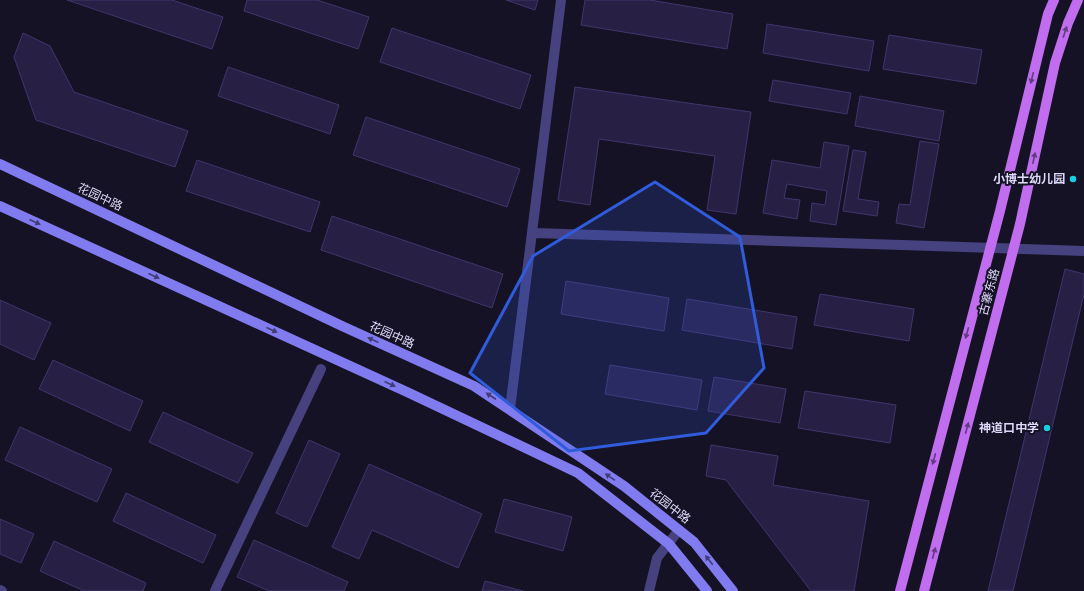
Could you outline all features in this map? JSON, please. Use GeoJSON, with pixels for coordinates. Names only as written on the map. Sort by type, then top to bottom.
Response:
{"type":"FeatureCollection","features":[{"type":"Feature","properties":{"kind":"main road","name":"古寨东路"},"geometry":{"type":"LineString","coordinates":[[900,591],[1000,211],[1048,14],[1054,0]]}},
{"type":"Feature","properties":{"kind":"main road","name":"古寨东路"},"geometry":{"type":"LineString","coordinates":[[924,591],[1020,224],[1055,63],[1068,23],[1078,0]]}},
{"type":"Feature","properties":{"kind":"main road","name":"花园中路"},"geometry":{"type":"LineString","coordinates":[[0,164],[342,326],[474,386],[624,486],[694,542],[733,591]]}},
{"type":"Feature","properties":{"kind":"main road"},"geometry":{"type":"LineString","coordinates":[[0,206],[407,392],[578,473],[668,544],[707,591]]}},
{"type":"Feature","properties":{"kind":"street"},"geometry":{"type":"LineString","coordinates":[[510,409],[534,233],[561,0]]}},
{"type":"Feature","properties":{"kind":"street"},"geometry":{"type":"LineString","coordinates":[[534,233],[1084,251]]}},
{"type":"Feature","properties":{"kind":"street"},"geometry":{"type":"LineString","coordinates":[[215,591],[321,369]]}},
{"type":"Feature","properties":{"kind":"street"},"geometry":{"type":"LineString","coordinates":[[649,591],[657,558],[679,530]]}},
{"type":"Feature","properties":{"kind":"highlighted area"},"geometry":{"type":"Polygon","coordinates":[[[655,182],[740,237],[764,368],[706,433],[569,451],[470,373],[533,256],[655,182]]]}},
{"type":"Feature","properties":{"kind":"building"},"geometry":{"type":"Polygon","coordinates":[[[67,0],[172,0],[223,17],[212,49],[67,0]]]}},
{"type":"Feature","properties":{"kind":"building"},"geometry":{"type":"Polygon","coordinates":[[[247,0],[317,0],[369,17],[358,49],[244,11],[247,0]]]}},
{"type":"Feature","properties":{"kind":"building"},"geometry":{"type":"Polygon","coordinates":[[[506,0],[538,0],[535,10],[506,0]]]}},
{"type":"Feature","properties":{"kind":"building"},"geometry":{"type":"Polygon","coordinates":[[[585,0],[650,0],[733,14],[727,49],[581,25],[585,0]]]}},
{"type":"Feature","properties":{"kind":"building"},"geometry":{"type":"Polygon","coordinates":[[[767,24],[874,41],[869,71],[763,53],[767,24]]]}},
{"type":"Feature","properties":{"kind":"building"},"geometry":{"type":"Polygon","coordinates":[[[392,28],[531,75],[520,109],[380,62],[392,28]]]}},
{"type":"Feature","properties":{"kind":"building"},"geometry":{"type":"Polygon","coordinates":[[[23,33],[50,46],[74,92],[188,131],[175,167],[36,120],[14,57],[23,33]]]}},
{"type":"Feature","properties":{"kind":"building"},"geometry":{"type":"Polygon","coordinates":[[[889,35],[982,50],[976,84],[883,69],[889,35]]]}},
{"type":"Feature","properties":{"kind":"building"},"geometry":{"type":"Polygon","coordinates":[[[228,67],[339,105],[330,134],[218,96],[228,67]]]}},
{"type":"Feature","properties":{"kind":"building"},"geometry":{"type":"Polygon","coordinates":[[[773,80],[851,93],[847,114],[769,101],[773,80]]]}},
{"type":"Feature","properties":{"kind":"building"},"geometry":{"type":"Polygon","coordinates":[[[575,87],[751,112],[736,214],[707,210],[715,156],[599,139],[590,205],[558,200],[575,87]]]}},
{"type":"Feature","properties":{"kind":"building"},"geometry":{"type":"Polygon","coordinates":[[[860,96],[944,111],[939,141],[855,126],[860,96]]]}},
{"type":"Feature","properties":{"kind":"building"},"geometry":{"type":"Polygon","coordinates":[[[366,117],[520,169],[507,207],[353,155],[366,117]]]}},
{"type":"Feature","properties":{"kind":"building"},"geometry":{"type":"Polygon","coordinates":[[[920,141],[939,144],[924,228],[896,223],[899,204],[910,205],[920,141]]]}},
{"type":"Feature","properties":{"kind":"building"},"geometry":{"type":"Polygon","coordinates":[[[824,142],[849,146],[836,225],[810,221],[812,203],[825,205],[827,191],[787,184],[784,198],[800,200],[797,219],[763,213],[772,160],[820,168],[824,142]]]}},
{"type":"Feature","properties":{"kind":"building"},"geometry":{"type":"Polygon","coordinates":[[[853,150],[866,152],[858,199],[879,202],[877,216],[843,211],[853,150]]]}},
{"type":"Feature","properties":{"kind":"building"},"geometry":{"type":"Polygon","coordinates":[[[197,160],[320,202],[310,232],[186,191],[197,160]]]}},
{"type":"Feature","properties":{"kind":"building"},"geometry":{"type":"Polygon","coordinates":[[[332,216],[503,274],[492,308],[321,250],[332,216]]]}},
{"type":"Feature","properties":{"kind":"building"},"geometry":{"type":"Polygon","coordinates":[[[1065,269],[1084,274],[1084,294],[1013,591],[988,591],[1065,269]]]}},
{"type":"Feature","properties":{"kind":"building"},"geometry":{"type":"Polygon","coordinates":[[[566,281],[669,298],[664,331],[561,314],[566,281]]]}},
{"type":"Feature","properties":{"kind":"building"},"geometry":{"type":"Polygon","coordinates":[[[820,294],[914,309],[909,341],[814,325],[820,294]]]}},
{"type":"Feature","properties":{"kind":"building"},"geometry":{"type":"Polygon","coordinates":[[[687,299],[797,317],[792,349],[682,330],[687,299]]]}},
{"type":"Feature","properties":{"kind":"building"},"geometry":{"type":"Polygon","coordinates":[[[0,300],[51,323],[34,360],[0,344],[0,300]]]}},
{"type":"Feature","properties":{"kind":"building"},"geometry":{"type":"Polygon","coordinates":[[[53,360],[143,401],[130,431],[39,389],[53,360]]]}},
{"type":"Feature","properties":{"kind":"building"},"geometry":{"type":"Polygon","coordinates":[[[610,365],[702,380],[697,410],[605,394],[610,365]]]}},
{"type":"Feature","properties":{"kind":"building"},"geometry":{"type":"Polygon","coordinates":[[[714,377],[786,389],[780,423],[708,411],[714,377]]]}},
{"type":"Feature","properties":{"kind":"building"},"geometry":{"type":"Polygon","coordinates":[[[805,391],[896,405],[890,443],[798,428],[805,391]]]}},
{"type":"Feature","properties":{"kind":"building"},"geometry":{"type":"Polygon","coordinates":[[[163,412],[253,453],[238,483],[149,442],[163,412]]]}},
{"type":"Feature","properties":{"kind":"building"},"geometry":{"type":"Polygon","coordinates":[[[20,427],[112,469],[97,502],[5,460],[20,427]]]}},
{"type":"Feature","properties":{"kind":"building"},"geometry":{"type":"Polygon","coordinates":[[[309,440],[340,454],[307,527],[276,513],[309,440]]]}},
{"type":"Feature","properties":{"kind":"building"},"geometry":{"type":"Polygon","coordinates":[[[711,445],[778,456],[773,485],[869,501],[854,591],[811,591],[726,480],[706,476],[711,445]]]}},
{"type":"Feature","properties":{"kind":"building"},"geometry":{"type":"Polygon","coordinates":[[[369,464],[482,514],[458,568],[372,530],[359,559],[332,547],[369,464]]]}},
{"type":"Feature","properties":{"kind":"building"},"geometry":{"type":"Polygon","coordinates":[[[126,493],[216,535],[203,563],[113,521],[126,493]]]}},
{"type":"Feature","properties":{"kind":"building"},"geometry":{"type":"Polygon","coordinates":[[[504,499],[572,517],[563,551],[495,532],[504,499]]]}},
{"type":"Feature","properties":{"kind":"building"},"geometry":{"type":"Polygon","coordinates":[[[0,519],[34,534],[21,563],[0,554],[0,519]]]}},
{"type":"Feature","properties":{"kind":"building"},"geometry":{"type":"Polygon","coordinates":[[[254,540],[348,582],[344,591],[269,591],[237,577],[254,540]]]}},
{"type":"Feature","properties":{"kind":"building"},"geometry":{"type":"Polygon","coordinates":[[[54,541],[146,583],[143,591],[84,591],[40,571],[54,541]]]}},
{"type":"Feature","properties":{"kind":"building"},"geometry":{"type":"Polygon","coordinates":[[[485,581],[523,591],[482,591],[485,581]]]}},
{"type":"Feature","properties":{"kind":"place","name":"小博士幼儿园"},"geometry":{"type":"Point","coordinates":[1073,179]}},
{"type":"Feature","properties":{"kind":"place","name":"神道口中学"},"geometry":{"type":"Point","coordinates":[1047,428]}}]}
